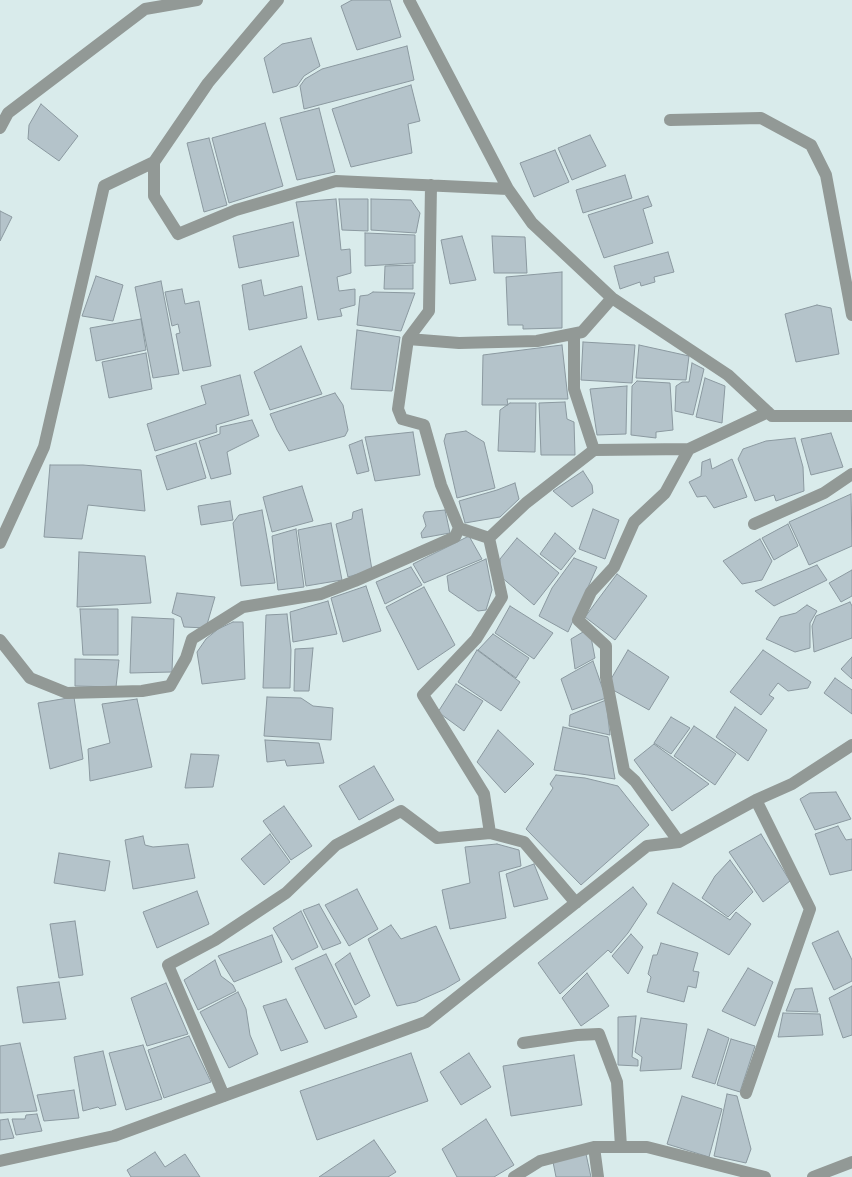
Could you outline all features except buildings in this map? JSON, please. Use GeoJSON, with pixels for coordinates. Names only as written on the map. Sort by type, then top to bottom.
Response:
{"type":"FeatureCollection","features":[{"type":"Feature","properties":{"kind":"street"},"geometry":{"type":"LineString","coordinates":[[0,128],[8,113],[144,9],[197,0]]}},
{"type":"Feature","properties":{"kind":"street"},"geometry":{"type":"LineString","coordinates":[[0,543],[44,447],[104,186],[154,162],[208,83],[278,0]]}},
{"type":"Feature","properties":{"kind":"street"},"geometry":{"type":"LineString","coordinates":[[409,0],[508,189],[532,223],[612,298],[728,375],[772,416],[852,416]]}},
{"type":"Feature","properties":{"kind":"street"},"geometry":{"type":"LineString","coordinates":[[670,120],[761,118],[811,145],[826,175],[852,315]]}},
{"type":"Feature","properties":{"kind":"street"},"geometry":{"type":"LineString","coordinates":[[154,162],[154,196],[178,234],[236,210],[336,181],[508,189]]}},
{"type":"Feature","properties":{"kind":"street"},"geometry":{"type":"LineString","coordinates":[[431,185],[428,311],[408,339],[398,409],[402,419],[424,425],[441,485],[460,528],[489,538]]}},
{"type":"Feature","properties":{"kind":"street"},"geometry":{"type":"LineString","coordinates":[[408,339],[458,343],[537,341],[574,334],[582,332],[612,298]]}},
{"type":"Feature","properties":{"kind":"street"},"geometry":{"type":"LineString","coordinates":[[574,334],[574,389],[594,450]]}},
{"type":"Feature","properties":{"kind":"street"},"geometry":{"type":"LineString","coordinates":[[489,538],[526,503],[594,450],[689,449],[768,412]]}},
{"type":"Feature","properties":{"kind":"street"},"geometry":{"type":"LineString","coordinates":[[679,842],[635,781],[624,771],[606,678],[606,646],[578,620],[591,592],[614,567],[634,522],[665,493],[689,449]]}},
{"type":"Feature","properties":{"kind":"street"},"geometry":{"type":"LineString","coordinates":[[754,524],[824,493],[852,474]]}},
{"type":"Feature","properties":{"kind":"street"},"geometry":{"type":"LineString","coordinates":[[0,640],[30,678],[67,692],[142,691],[170,686],[186,658],[192,640],[243,607],[321,594],[355,581],[455,537],[460,528]]}},
{"type":"Feature","properties":{"kind":"street"},"geometry":{"type":"LineString","coordinates":[[489,538],[502,597],[476,639],[423,695],[484,794],[490,833]]}},
{"type":"Feature","properties":{"kind":"street"},"geometry":{"type":"LineString","coordinates":[[0,1161],[114,1136],[426,1022],[647,846],[679,842],[756,800],[792,784],[852,745]]}},
{"type":"Feature","properties":{"kind":"street"},"geometry":{"type":"LineString","coordinates":[[746,1093],[810,909],[756,800]]}},
{"type":"Feature","properties":{"kind":"street"},"geometry":{"type":"LineString","coordinates":[[224,1096],[168,966],[214,940],[286,893],[336,845],[401,811],[437,838],[490,833],[524,842],[576,903]]}},
{"type":"Feature","properties":{"kind":"street"},"geometry":{"type":"LineString","coordinates":[[523,1043],[577,1035],[599,1034],[617,1082],[621,1147]]}},
{"type":"Feature","properties":{"kind":"street"},"geometry":{"type":"LineString","coordinates":[[594,1147],[598,1177]]}},
{"type":"Feature","properties":{"kind":"street"},"geometry":{"type":"LineString","coordinates":[[514,1177],[540,1161],[594,1147],[647,1147],[765,1177]]}},
{"type":"Feature","properties":{"kind":"street"},"geometry":{"type":"LineString","coordinates":[[813,1177],[852,1162]]}}]}
